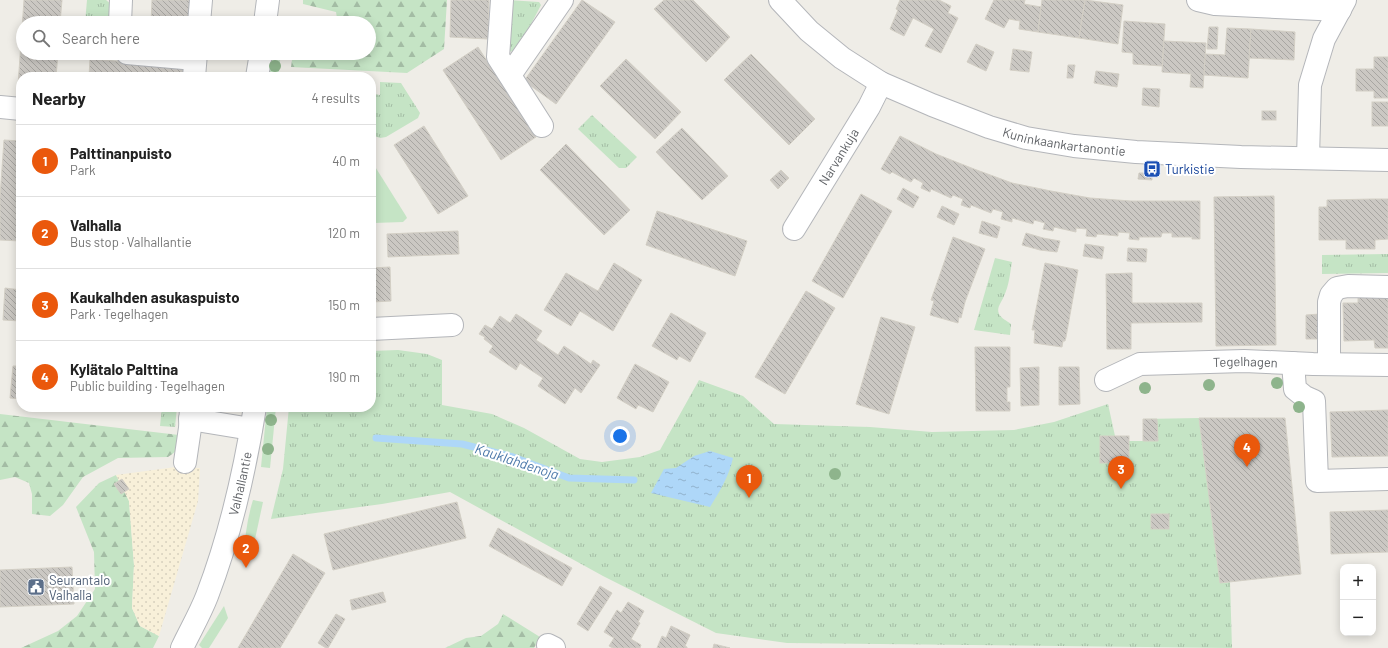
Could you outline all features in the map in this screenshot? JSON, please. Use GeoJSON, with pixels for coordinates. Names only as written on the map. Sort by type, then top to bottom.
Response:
{"type":"FeatureCollection","features":[{"type":"Feature","properties":{"kind":"street"},"geometry":{"type":"LineString","coordinates":[[120,16],[121,0]]}},
{"type":"Feature","properties":{"kind":"street"},"geometry":{"type":"LineString","coordinates":[[200,16],[201,0]]}},
{"type":"Feature","properties":{"kind":"street"},"geometry":{"type":"LineString","coordinates":[[266,16],[268,0]]}},
{"type":"Feature","properties":{"kind":"street"},"geometry":{"type":"LineString","coordinates":[[502,0],[498,58],[542,126]]}},
{"type":"Feature","properties":{"kind":"street"},"geometry":{"type":"LineString","coordinates":[[510,75],[562,0]]}},
{"type":"Feature","properties":{"kind":"street","name":"Kuninkaankartanontie"},"geometry":{"type":"LineString","coordinates":[[780,0],[809,31],[842,58],[881,83],[975,122],[1026,138],[1074,146],[1136,152],[1240,157],[1388,160]]}},
{"type":"Feature","properties":{"kind":"street"},"geometry":{"type":"LineString","coordinates":[[1198,0],[1215,4],[1343,5],[1324,39],[1310,85],[1308,158]]}},
{"type":"Feature","properties":{"kind":"street"},"geometry":{"type":"LineString","coordinates":[[175,60],[195,63]]}},
{"type":"Feature","properties":{"kind":"street"},"geometry":{"type":"LineString","coordinates":[[259,72],[260,60]]}},
{"type":"Feature","properties":{"kind":"street","name":"Narvankuja"},"geometry":{"type":"LineString","coordinates":[[794,229],[869,107],[881,83]]}},
{"type":"Feature","properties":{"kind":"street"},"geometry":{"type":"LineString","coordinates":[[0,107],[16,109]]}},
{"type":"Feature","properties":{"kind":"street"},"geometry":{"type":"LineString","coordinates":[[1329,364],[1329,302],[1331,295],[1337,288],[1343,287],[1388,287]]}},
{"type":"Feature","properties":{"kind":"street"},"geometry":{"type":"LineString","coordinates":[[376,329],[452,326]]}},
{"type":"Feature","properties":{"kind":"street","name":"Tegelhagen"},"geometry":{"type":"LineString","coordinates":[[1106,380],[1140,364],[1244,361],[1329,364],[1388,364]]}},
{"type":"Feature","properties":{"kind":"street"},"geometry":{"type":"LineString","coordinates":[[1293,363],[1295,389],[1305,397],[1314,401],[1317,481],[1388,478]]}},
{"type":"Feature","properties":{"kind":"street","name":"Valhallantie"},"geometry":{"type":"LineString","coordinates":[[182,648],[207,596],[229,526],[254,412]]}},
{"type":"Feature","properties":{"kind":"street"},"geometry":{"type":"LineString","coordinates":[[185,462],[191,413],[251,429]]}},
{"type":"Feature","properties":{"kind":"green space"},"geometry":{"type":"Polygon","coordinates":[[[87,0],[106,0],[112,5],[111,16],[86,16],[87,0]]]}},
{"type":"Feature","properties":{"kind":"green space"},"geometry":{"type":"Polygon","coordinates":[[[303,0],[447,0],[444,49],[407,73],[291,67],[292,60],[376,60],[376,16],[337,16],[336,12],[303,4],[303,0]]]}},
{"type":"Feature","properties":{"kind":"green space"},"geometry":{"type":"Polygon","coordinates":[[[506,0],[539,2],[541,5],[517,51],[504,52],[506,0]]]}},
{"type":"Feature","properties":{"kind":"green space"},"geometry":{"type":"Polygon","coordinates":[[[271,60],[280,60],[279,72],[270,72],[271,60]]]}},
{"type":"Feature","properties":{"kind":"green space"},"geometry":{"type":"Polygon","coordinates":[[[380,82],[401,83],[420,113],[418,118],[386,137],[380,138],[376,136],[376,94],[380,95],[380,82]]]}},
{"type":"Feature","properties":{"kind":"green space"},"geometry":{"type":"Polygon","coordinates":[[[592,115],[637,157],[626,168],[619,168],[578,129],[592,115]]]}},
{"type":"Feature","properties":{"kind":"green space"},"geometry":{"type":"Polygon","coordinates":[[[376,168],[406,216],[407,218],[403,222],[376,223],[376,168]]]}},
{"type":"Feature","properties":{"kind":"green space"},"geometry":{"type":"Polygon","coordinates":[[[1388,254],[1388,273],[1322,274],[1322,255],[1388,254]]]}},
{"type":"Feature","properties":{"kind":"green space"},"geometry":{"type":"Polygon","coordinates":[[[995,258],[1012,262],[1007,288],[998,309],[1000,315],[1011,324],[1010,335],[974,330],[995,258]]]}},
{"type":"Feature","properties":{"kind":"green space"},"geometry":{"type":"Polygon","coordinates":[[[398,350],[427,354],[442,360],[442,405],[492,414],[524,428],[580,459],[602,462],[640,457],[660,450],[699,380],[743,396],[774,424],[870,427],[932,432],[1014,430],[1054,422],[1108,404],[1115,436],[1129,436],[1129,441],[1143,441],[1143,419],[1199,418],[1220,583],[1230,582],[1232,648],[787,643],[716,633],[603,576],[450,492],[382,504],[271,519],[283,469],[289,412],[376,412],[376,351],[398,350]]]}},
{"type":"Feature","properties":{"kind":"green space"},"geometry":{"type":"Polygon","coordinates":[[[161,412],[176,412],[175,427],[160,426],[161,412]]]}},
{"type":"Feature","properties":{"kind":"green space"},"geometry":{"type":"Polygon","coordinates":[[[266,412],[276,412],[270,468],[261,467],[266,412]]]}},
{"type":"Feature","properties":{"kind":"green space"},"geometry":{"type":"Polygon","coordinates":[[[0,414],[179,435],[178,445],[176,450],[168,457],[118,458],[83,477],[63,505],[50,516],[32,514],[32,494],[29,483],[15,477],[0,480],[0,414]]]}},
{"type":"Feature","properties":{"kind":"green space"},"geometry":{"type":"Polygon","coordinates":[[[116,475],[129,501],[134,565],[132,608],[140,626],[159,636],[153,648],[21,648],[58,631],[77,616],[95,589],[94,552],[76,507],[99,483],[116,475]]]}},
{"type":"Feature","properties":{"kind":"green space"},"geometry":{"type":"Polygon","coordinates":[[[253,500],[263,502],[252,553],[246,558],[243,558],[245,536],[253,500]]]}},
{"type":"Feature","properties":{"kind":"green space"},"geometry":{"type":"Polygon","coordinates":[[[224,606],[228,618],[209,648],[202,648],[199,645],[224,606]]]}},
{"type":"Feature","properties":{"kind":"green space"},"geometry":{"type":"Polygon","coordinates":[[[503,614],[540,637],[534,648],[445,648],[466,638],[481,636],[498,624],[503,614]]]}},
{"type":"Feature","properties":{"kind":"sand"},"geometry":{"type":"Polygon","coordinates":[[[176,467],[200,468],[198,501],[159,636],[140,626],[132,608],[134,565],[129,501],[116,475],[176,467]]]}},
{"type":"Feature","properties":{"kind":"water"},"geometry":{"type":"Polygon","coordinates":[[[710,451],[733,458],[727,477],[710,507],[651,493],[664,469],[676,468],[694,456],[710,451]]]}},
{"type":"Feature","properties":{"kind":"building"},"geometry":{"type":"Polygon","coordinates":[[[24,0],[62,0],[61,16],[23,16],[24,0]]]}},
{"type":"Feature","properties":{"kind":"building"},"geometry":{"type":"Polygon","coordinates":[[[152,0],[195,0],[194,16],[151,16],[152,0]]]}},
{"type":"Feature","properties":{"kind":"building"},"geometry":{"type":"Polygon","coordinates":[[[451,0],[489,0],[488,39],[450,37],[451,0]]]}},
{"type":"Feature","properties":{"kind":"building"},"geometry":{"type":"Polygon","coordinates":[[[582,0],[615,22],[556,104],[524,81],[582,0]]]}},
{"type":"Feature","properties":{"kind":"building"},"geometry":{"type":"Polygon","coordinates":[[[664,0],[693,0],[730,37],[706,62],[654,9],[664,0]]]}},
{"type":"Feature","properties":{"kind":"building"},"geometry":{"type":"Polygon","coordinates":[[[900,0],[939,0],[951,6],[948,13],[958,18],[941,53],[925,46],[934,29],[913,18],[904,36],[890,29],[898,10],[896,9],[900,0]]]}},
{"type":"Feature","properties":{"kind":"building"},"geometry":{"type":"Polygon","coordinates":[[[994,0],[1025,0],[1024,4],[1041,7],[1038,32],[1019,29],[1020,21],[1009,19],[1004,28],[985,19],[994,0]]]}},
{"type":"Feature","properties":{"kind":"building"},"geometry":{"type":"Polygon","coordinates":[[[1042,0],[1085,0],[1079,38],[1038,32],[1042,0]]]}},
{"type":"Feature","properties":{"kind":"building"},"geometry":{"type":"Polygon","coordinates":[[[1085,0],[1123,5],[1118,44],[1079,38],[1085,0]]]}},
{"type":"Feature","properties":{"kind":"building"},"geometry":{"type":"Polygon","coordinates":[[[1124,21],[1165,24],[1162,66],[1133,64],[1133,53],[1122,52],[1124,21]]]}},
{"type":"Feature","properties":{"kind":"building"},"geometry":{"type":"Polygon","coordinates":[[[1209,27],[1218,27],[1217,49],[1207,49],[1209,27]]]}},
{"type":"Feature","properties":{"kind":"building"},"geometry":{"type":"Polygon","coordinates":[[[1227,28],[1251,29],[1248,78],[1204,75],[1205,54],[1225,55],[1227,28]]]}},
{"type":"Feature","properties":{"kind":"building"},"geometry":{"type":"Polygon","coordinates":[[[1251,29],[1295,32],[1294,60],[1249,58],[1251,29]]]}},
{"type":"Feature","properties":{"kind":"building"},"geometry":{"type":"Polygon","coordinates":[[[1164,41],[1206,43],[1203,88],[1190,87],[1191,74],[1162,72],[1164,41]]]}},
{"type":"Feature","properties":{"kind":"building"},"geometry":{"type":"Polygon","coordinates":[[[976,44],[994,52],[986,71],[967,62],[976,44]]]}},
{"type":"Feature","properties":{"kind":"building"},"geometry":{"type":"Polygon","coordinates":[[[478,47],[536,137],[501,160],[443,70],[478,47]]]}},
{"type":"Feature","properties":{"kind":"building"},"geometry":{"type":"Polygon","coordinates":[[[1013,49],[1032,52],[1029,72],[1010,70],[1013,49]]]}},
{"type":"Feature","properties":{"kind":"building"},"geometry":{"type":"Polygon","coordinates":[[[751,54],[815,119],[789,145],[724,80],[751,54]]]}},
{"type":"Feature","properties":{"kind":"building"},"geometry":{"type":"Polygon","coordinates":[[[1374,57],[1388,57],[1388,98],[1374,98],[1374,91],[1356,91],[1356,69],[1374,69],[1374,57]]]}},
{"type":"Feature","properties":{"kind":"building"},"geometry":{"type":"Polygon","coordinates":[[[626,59],[681,112],[655,139],[600,86],[626,59]]]}},
{"type":"Feature","properties":{"kind":"building"},"geometry":{"type":"Polygon","coordinates":[[[20,60],[57,60],[56,72],[19,72],[20,60]]]}},
{"type":"Feature","properties":{"kind":"building"},"geometry":{"type":"Polygon","coordinates":[[[90,60],[189,67],[188,72],[89,72],[90,60]]]}},
{"type":"Feature","properties":{"kind":"building"},"geometry":{"type":"Polygon","coordinates":[[[1068,65],[1075,65],[1073,78],[1067,78],[1068,65]]]}},
{"type":"Feature","properties":{"kind":"building"},"geometry":{"type":"Polygon","coordinates":[[[1096,71],[1119,74],[1117,87],[1094,83],[1096,71]]]}},
{"type":"Feature","properties":{"kind":"building"},"geometry":{"type":"Polygon","coordinates":[[[1143,88],[1160,89],[1159,107],[1142,105],[1143,88]]]}},
{"type":"Feature","properties":{"kind":"building"},"geometry":{"type":"Polygon","coordinates":[[[1372,102],[1388,102],[1388,126],[1372,126],[1372,102]]]}},
{"type":"Feature","properties":{"kind":"building"},"geometry":{"type":"Polygon","coordinates":[[[1262,111],[1276,111],[1276,120],[1262,120],[1262,111]]]}},
{"type":"Feature","properties":{"kind":"building"},"geometry":{"type":"Polygon","coordinates":[[[424,126],[468,196],[438,214],[394,145],[424,126]]]}},
{"type":"Feature","properties":{"kind":"building"},"geometry":{"type":"Polygon","coordinates":[[[682,128],[728,176],[702,200],[656,152],[682,128]]]}},
{"type":"Feature","properties":{"kind":"building"},"geometry":{"type":"Polygon","coordinates":[[[900,136],[936,154],[1012,183],[1090,198],[1131,201],[1200,201],[1200,239],[1192,239],[1192,237],[1172,237],[1172,233],[1162,233],[1161,237],[1139,237],[1139,240],[1129,239],[1130,233],[1118,232],[1118,236],[1097,234],[1096,237],[1086,236],[1087,229],[1076,228],[1076,232],[1054,227],[1053,231],[1043,229],[1045,223],[1034,220],[1033,224],[1012,218],[1012,222],[1001,219],[1003,212],[993,209],[991,213],[971,205],[970,208],[961,205],[963,199],[953,195],[951,198],[931,189],[930,192],[921,188],[923,183],[914,178],[911,182],[892,172],[890,174],[881,169],[900,136]]]}},
{"type":"Feature","properties":{"kind":"building"},"geometry":{"type":"Polygon","coordinates":[[[4,140],[16,141],[16,241],[0,240],[0,197],[4,140]]]}},
{"type":"Feature","properties":{"kind":"building"},"geometry":{"type":"Polygon","coordinates":[[[566,144],[630,210],[604,235],[540,170],[566,144]]]}},
{"type":"Feature","properties":{"kind":"building"},"geometry":{"type":"Polygon","coordinates":[[[781,170],[789,178],[778,189],[770,180],[781,170]]]}},
{"type":"Feature","properties":{"kind":"building"},"geometry":{"type":"Polygon","coordinates":[[[1139,173],[1152,173],[1152,180],[1138,179],[1139,173]]]}},
{"type":"Feature","properties":{"kind":"building"},"geometry":{"type":"Polygon","coordinates":[[[903,188],[919,197],[913,208],[897,199],[903,188]]]}},
{"type":"Feature","properties":{"kind":"building"},"geometry":{"type":"Polygon","coordinates":[[[861,194],[892,211],[843,298],[812,281],[861,194]]]}},
{"type":"Feature","properties":{"kind":"building"},"geometry":{"type":"Polygon","coordinates":[[[1274,196],[1276,345],[1216,346],[1214,197],[1274,196]]]}},
{"type":"Feature","properties":{"kind":"building"},"geometry":{"type":"Polygon","coordinates":[[[1388,199],[1388,239],[1375,240],[1375,249],[1346,249],[1346,240],[1319,240],[1319,207],[1327,207],[1327,200],[1388,199]]]}},
{"type":"Feature","properties":{"kind":"building"},"geometry":{"type":"Polygon","coordinates":[[[942,206],[959,214],[954,225],[937,217],[942,206]]]}},
{"type":"Feature","properties":{"kind":"building"},"geometry":{"type":"Polygon","coordinates":[[[657,211],[747,241],[735,276],[646,245],[657,211]]]}},
{"type":"Feature","properties":{"kind":"building"},"geometry":{"type":"Polygon","coordinates":[[[982,221],[1000,227],[997,238],[979,233],[982,221]]]}},
{"type":"Feature","properties":{"kind":"building"},"geometry":{"type":"Polygon","coordinates":[[[458,231],[459,254],[388,257],[387,234],[458,231]]]}},
{"type":"Feature","properties":{"kind":"building"},"geometry":{"type":"Polygon","coordinates":[[[1026,233],[1060,241],[1057,252],[1040,250],[1022,245],[1026,233]]]}},
{"type":"Feature","properties":{"kind":"building"},"geometry":{"type":"Polygon","coordinates":[[[953,237],[985,249],[958,323],[930,315],[934,301],[931,300],[953,237]]]}},
{"type":"Feature","properties":{"kind":"building"},"geometry":{"type":"Polygon","coordinates":[[[1085,244],[1104,247],[1102,259],[1083,256],[1085,244]]]}},
{"type":"Feature","properties":{"kind":"building"},"geometry":{"type":"Polygon","coordinates":[[[1128,248],[1147,249],[1146,262],[1127,261],[1128,248]]]}},
{"type":"Feature","properties":{"kind":"building"},"geometry":{"type":"Polygon","coordinates":[[[614,263],[642,280],[613,331],[580,311],[571,326],[544,310],[566,273],[598,291],[614,263]]]}},
{"type":"Feature","properties":{"kind":"building"},"geometry":{"type":"Polygon","coordinates":[[[1045,263],[1078,270],[1066,337],[1065,341],[1063,341],[1062,347],[1034,343],[1035,330],[1032,330],[1045,263]]]}},
{"type":"Feature","properties":{"kind":"building"},"geometry":{"type":"Polygon","coordinates":[[[390,267],[391,301],[376,302],[376,268],[390,267]]]}},
{"type":"Feature","properties":{"kind":"building"},"geometry":{"type":"Polygon","coordinates":[[[1132,273],[1132,303],[1202,303],[1202,322],[1131,323],[1131,349],[1107,349],[1106,274],[1132,273]]]}},
{"type":"Feature","properties":{"kind":"building"},"geometry":{"type":"Polygon","coordinates":[[[5,288],[16,289],[16,321],[3,320],[5,288]]]}},
{"type":"Feature","properties":{"kind":"building"},"geometry":{"type":"Polygon","coordinates":[[[806,291],[835,308],[785,394],[755,377],[806,291]]]}},
{"type":"Feature","properties":{"kind":"building"},"geometry":{"type":"Polygon","coordinates":[[[1388,296],[1388,348],[1375,348],[1374,340],[1344,341],[1343,303],[1358,303],[1358,297],[1388,296]]]}},
{"type":"Feature","properties":{"kind":"building"},"geometry":{"type":"Polygon","coordinates":[[[671,313],[706,333],[690,362],[679,356],[677,360],[652,346],[671,313]]]}},
{"type":"Feature","properties":{"kind":"building"},"geometry":{"type":"Polygon","coordinates":[[[516,314],[542,331],[536,340],[558,355],[564,346],[591,364],[593,360],[600,365],[581,393],[575,388],[565,404],[538,386],[543,378],[520,363],[516,370],[489,352],[493,346],[484,339],[485,337],[479,334],[485,325],[492,329],[500,316],[510,323],[516,314]]]}},
{"type":"Feature","properties":{"kind":"building"},"geometry":{"type":"Polygon","coordinates":[[[1320,314],[1321,339],[1306,339],[1306,315],[1320,314]]]}},
{"type":"Feature","properties":{"kind":"building"},"geometry":{"type":"Polygon","coordinates":[[[881,317],[915,327],[889,414],[856,404],[881,317]]]}},
{"type":"Feature","properties":{"kind":"building"},"geometry":{"type":"Polygon","coordinates":[[[975,347],[1010,347],[1010,387],[1007,387],[1007,402],[1010,402],[1010,411],[976,411],[975,347]]]}},
{"type":"Feature","properties":{"kind":"building"},"geometry":{"type":"Polygon","coordinates":[[[635,364],[669,382],[653,412],[638,405],[636,409],[617,398],[635,364]]]}},
{"type":"Feature","properties":{"kind":"building"},"geometry":{"type":"Polygon","coordinates":[[[13,366],[16,366],[16,399],[10,398],[13,366]]]}},
{"type":"Feature","properties":{"kind":"building"},"geometry":{"type":"Polygon","coordinates":[[[1039,367],[1039,405],[1021,406],[1020,368],[1039,367]]]}},
{"type":"Feature","properties":{"kind":"building"},"geometry":{"type":"Polygon","coordinates":[[[1059,367],[1079,367],[1080,404],[1059,405],[1059,367]]]}},
{"type":"Feature","properties":{"kind":"building"},"geometry":{"type":"Polygon","coordinates":[[[1388,410],[1388,456],[1332,457],[1330,412],[1388,410]]]}},
{"type":"Feature","properties":{"kind":"building"},"geometry":{"type":"Polygon","coordinates":[[[1199,418],[1285,418],[1301,574],[1220,583],[1199,418]]]}},
{"type":"Feature","properties":{"kind":"building"},"geometry":{"type":"Polygon","coordinates":[[[1143,419],[1157,419],[1158,441],[1143,441],[1143,419]]]}},
{"type":"Feature","properties":{"kind":"building"},"geometry":{"type":"Polygon","coordinates":[[[1100,436],[1129,436],[1129,463],[1100,463],[1100,436]]]}},
{"type":"Feature","properties":{"kind":"building"},"geometry":{"type":"Polygon","coordinates":[[[122,479],[129,489],[121,494],[114,484],[122,479]]]}},
{"type":"Feature","properties":{"kind":"building"},"geometry":{"type":"Polygon","coordinates":[[[457,502],[466,538],[333,570],[324,534],[457,502]]]}},
{"type":"Feature","properties":{"kind":"building"},"geometry":{"type":"Polygon","coordinates":[[[1388,510],[1388,552],[1331,554],[1330,512],[1388,510]]]}},
{"type":"Feature","properties":{"kind":"building"},"geometry":{"type":"Polygon","coordinates":[[[1151,514],[1169,514],[1169,529],[1151,529],[1151,514]]]}},
{"type":"Feature","properties":{"kind":"building"},"geometry":{"type":"Polygon","coordinates":[[[498,528],[572,568],[562,586],[489,546],[498,528]]]}},
{"type":"Feature","properties":{"kind":"building"},"geometry":{"type":"Polygon","coordinates":[[[293,554],[325,573],[280,648],[238,648],[293,554]]]}},
{"type":"Feature","properties":{"kind":"building","name":"Seurantalo Valhalla"},"geometry":{"type":"Polygon","coordinates":[[[72,567],[74,604],[0,607],[0,570],[72,567]]]}},
{"type":"Feature","properties":{"kind":"building"},"geometry":{"type":"Polygon","coordinates":[[[600,586],[612,593],[588,631],[577,624],[600,586]]]}},
{"type":"Feature","properties":{"kind":"building"},"geometry":{"type":"Polygon","coordinates":[[[383,592],[386,602],[352,610],[350,600],[383,592]]]}},
{"type":"Feature","properties":{"kind":"building"},"geometry":{"type":"Polygon","coordinates":[[[628,602],[644,611],[638,622],[640,623],[631,639],[641,645],[640,648],[613,648],[609,646],[614,638],[604,632],[617,610],[621,613],[628,602]]]}},
{"type":"Feature","properties":{"kind":"building"},"geometry":{"type":"Polygon","coordinates":[[[336,614],[345,619],[328,648],[326,648],[318,643],[336,614]]]}},
{"type":"Feature","properties":{"kind":"building"},"geometry":{"type":"Polygon","coordinates":[[[671,626],[690,635],[685,646],[687,648],[657,648],[662,636],[666,638],[671,626]]]}},
{"type":"Feature","properties":{"kind":"building"},"geometry":{"type":"Polygon","coordinates":[[[714,644],[730,648],[713,648],[714,644]]]}},
{"type":"Feature","properties":{"kind":"waterway","name":"Kauklahdenoja"},"geometry":{"type":"LineString","coordinates":[[376,438],[462,444],[513,457],[569,478],[634,480]]}},
{"type":"Feature","properties":{"kind":"place","name":"Turkistie"},"geometry":{"type":"Point","coordinates":[1152,169]}},
{"type":"Feature","properties":{"kind":"place","name":"Kylätalo Palttina"},"geometry":{"type":"Point","coordinates":[1247,467]}},
{"type":"Feature","properties":{"kind":"place","name":"Kaukalhden asukaspuisto"},"geometry":{"type":"Point","coordinates":[1121,489]}},
{"type":"Feature","properties":{"kind":"place","name":"Palttinanpuisto"},"geometry":{"type":"Point","coordinates":[749,498]}},
{"type":"Feature","properties":{"kind":"place","name":"Valhalla"},"geometry":{"type":"Point","coordinates":[246,568]}},
{"type":"Feature","properties":{"kind":"place","name":"Seurantalo Valhalla"},"geometry":{"type":"Point","coordinates":[36,587]}}]}
